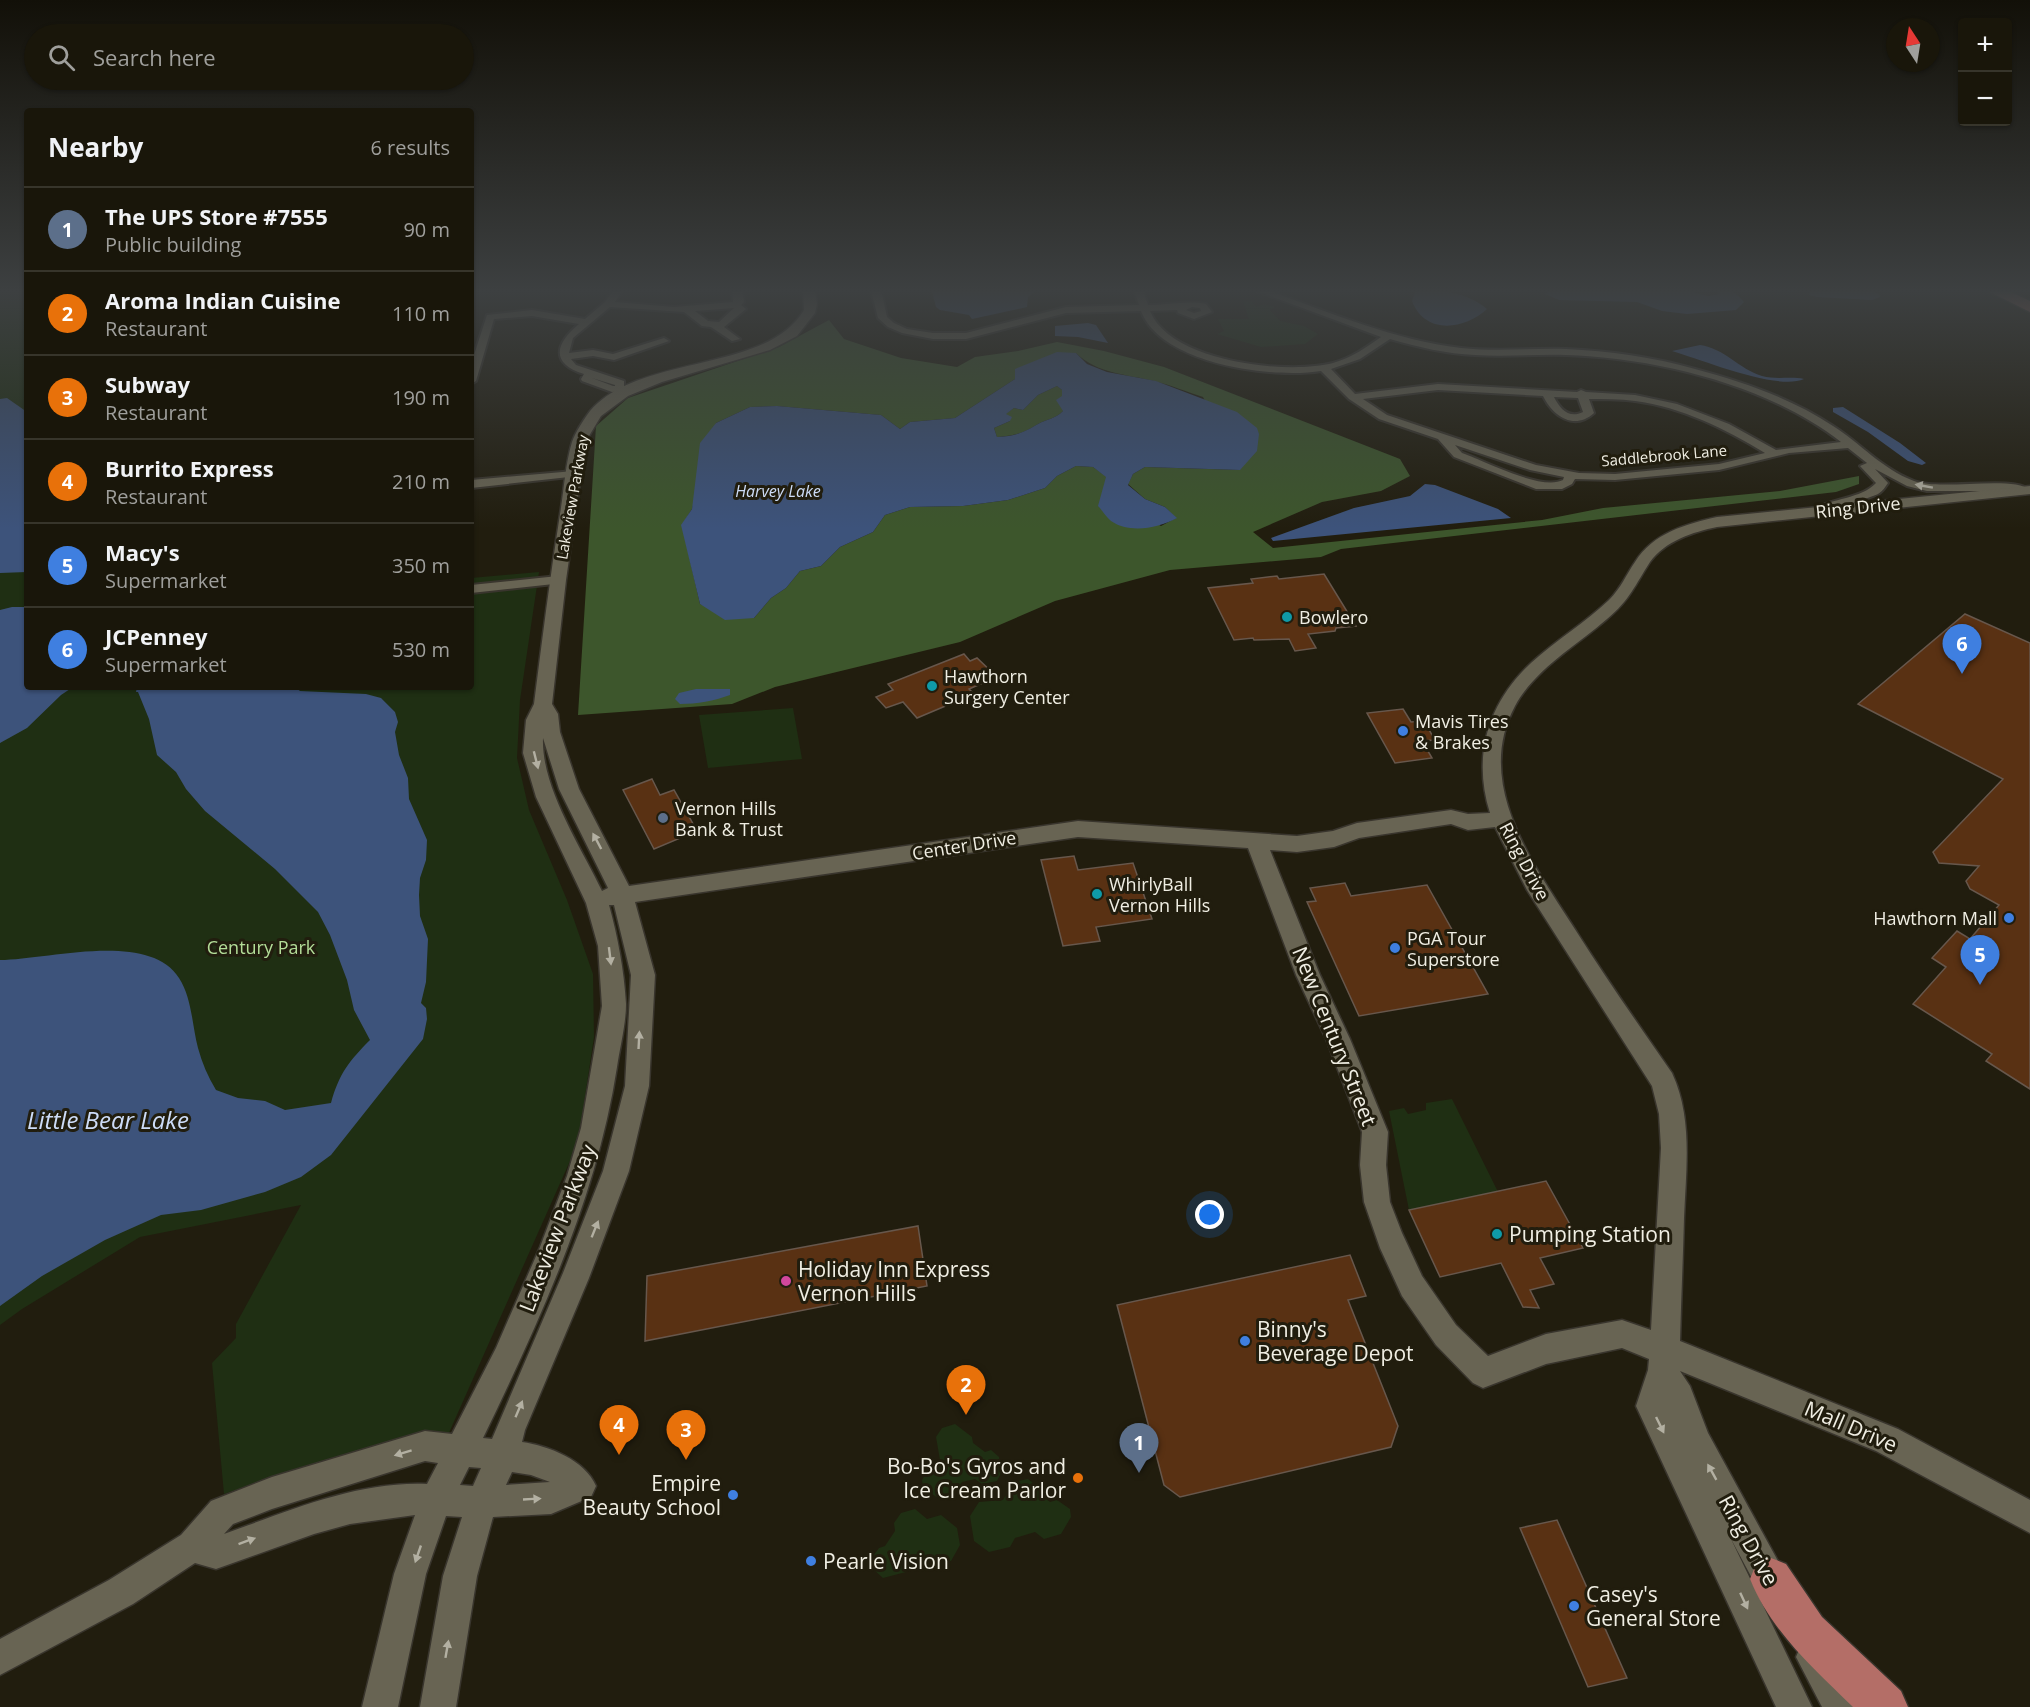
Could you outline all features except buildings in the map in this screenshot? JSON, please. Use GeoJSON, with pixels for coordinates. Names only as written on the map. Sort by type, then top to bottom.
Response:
{"type":"FeatureCollection","features":[{"type":"Feature","properties":{"kind":"main road"},"geometry":{"type":"LineString","coordinates":[[1771,1579],[1807,1632],[1885,1707]]}},
{"type":"Feature","properties":{"kind":"street"},"geometry":{"type":"LineString","coordinates":[[577,370],[584,373],[586,379],[612,390],[624,390]]}},
{"type":"Feature","properties":{"kind":"street"},"geometry":{"type":"LineString","coordinates":[[584,373],[590,370]]}},
{"type":"Feature","properties":{"kind":"street","name":"Lakeview Parkway"},"geometry":{"type":"LineString","coordinates":[[380,1707],[410,1574],[437,1498],[506,1358],[572,1200],[594,1128],[614,1006],[609,946],[595,900],[546,797],[533,753],[535,720],[543,704],[558,580],[583,429],[597,410],[624,390],[688,370]]}},
{"type":"Feature","properties":{"kind":"street"},"geometry":{"type":"LineString","coordinates":[[1326,370],[1353,397],[1438,387],[1581,393],[1635,398],[1695,412],[1733,428],[1775,454]]}},
{"type":"Feature","properties":{"kind":"street"},"geometry":{"type":"LineString","coordinates":[[1663,370],[1751,396],[1790,413],[1872,470],[1882,483],[1879,490],[1872,494],[1845,498],[1826,505],[1818,512]]}},
{"type":"Feature","properties":{"kind":"street"},"geometry":{"type":"LineString","coordinates":[[1685,370],[1720,379],[1782,403],[1828,427],[1880,466],[1913,484],[1943,489],[2027,490]]}},
{"type":"Feature","properties":{"kind":"street"},"geometry":{"type":"LineString","coordinates":[[1546,392],[1554,409],[1568,417],[1586,415],[1589,412],[1581,393]]}},
{"type":"Feature","properties":{"kind":"street","name":"Saddlebrook Lane"},"geometry":{"type":"LineString","coordinates":[[1353,397],[1383,417],[1443,438],[1458,455],[1536,485],[1558,487],[1568,482],[1570,475],[1615,477],[1719,467],[1775,454],[1852,444]]}},
{"type":"Feature","properties":{"kind":"street"},"geometry":{"type":"LineString","coordinates":[[474,484],[574,474]]}},
{"type":"Feature","properties":{"kind":"street","name":"Ring Drive"},"geometry":{"type":"LineString","coordinates":[[1794,1707],[1651,1406],[1664,1360],[1674,1148],[1673,1119],[1668,1095],[1663,1081],[1542,896],[1514,849],[1502,819],[1491,769],[1493,743],[1507,704],[1538,666],[1602,615],[1626,591],[1646,557],[1670,537],[1706,524],[2027,490]]}},
{"type":"Feature","properties":{"kind":"street"},"geometry":{"type":"LineString","coordinates":[[474,589],[558,580]]}},
{"type":"Feature","properties":{"kind":"street","name":"Lakeview Parkway"},"geometry":{"type":"LineString","coordinates":[[438,1707],[460,1576],[483,1502],[504,1454],[510,1430],[605,1203],[628,1128],[637,1086],[643,975],[622,894],[569,789],[551,732],[549,714],[543,704]]}},
{"type":"Feature","properties":{"kind":"street","name":"Center Drive"},"geometry":{"type":"LineString","coordinates":[[595,900],[622,894],[1078,829],[1297,844],[1334,839],[1365,842],[1460,828],[1468,822],[1502,819]]}},
{"type":"Feature","properties":{"kind":"street","name":"New Century Street"},"geometry":{"type":"LineString","coordinates":[[1256,842],[1308,975],[1338,1039],[1375,1132],[1373,1165],[1377,1202],[1390,1238],[1412,1286],[1446,1335],[1483,1373],[1546,1349],[1622,1334],[1664,1360]]}},
{"type":"Feature","properties":{"kind":"street","name":"Ring Drive"},"geometry":{"type":"LineString","coordinates":[[1664,1360],[1696,1442],[1841,1707]]}},
{"type":"Feature","properties":{"kind":"street","name":"Mall Drive"},"geometry":{"type":"LineString","coordinates":[[1664,1360],[1887,1440],[2030,1517]]}},
{"type":"Feature","properties":{"kind":"street"},"geometry":{"type":"LineString","coordinates":[[0,1658],[121,1592],[192,1546],[222,1512],[272,1493],[425,1446],[531,1459],[557,1468],[580,1486],[551,1498],[483,1502],[406,1498],[350,1508],[314,1518],[216,1553],[192,1546]]}},
{"type":"Feature","properties":{"kind":"green space","name":"Century Park"},"geometry":{"type":"Polygon","coordinates":[[[0,370],[24,370],[24,690],[474,690],[474,578],[539,572],[520,700],[517,758],[529,810],[567,900],[593,974],[594,1037],[578,1143],[448,1435],[338,1457],[224,1494],[212,1363],[236,1338],[236,1324],[301,1205],[140,1237],[22,1309],[0,1325],[0,370]]]}},
{"type":"Feature","properties":{"kind":"green space"},"geometry":{"type":"Polygon","coordinates":[[[712,370],[1037,370],[1015,379],[955,418],[910,422],[900,429],[881,415],[777,406],[750,407],[716,423],[692,509],[682,525],[700,604],[754,618],[771,598],[786,588],[800,571],[821,566],[840,547],[873,532],[885,515],[910,507],[963,506],[1008,500],[1045,488],[1057,476],[1076,466],[1093,467],[1107,477],[1104,487],[1161,526],[1176,518],[1165,507],[1145,499],[1128,484],[1133,474],[1145,467],[1240,470],[1203,397],[1160,383],[1105,370],[1171,370],[1400,459],[1410,476],[1381,491],[1322,502],[1253,532],[1273,548],[1542,520],[1603,508],[1780,491],[1859,476],[1859,484],[1836,492],[1341,549],[1321,557],[1170,570],[1055,601],[960,642],[775,687],[732,704],[578,715],[596,426],[628,398],[712,370]]]}},
{"type":"Feature","properties":{"kind":"green space"},"geometry":{"type":"Polygon","coordinates":[[[1057,386],[1062,390],[1063,411],[1060,414],[1023,432],[997,437],[994,428],[1010,421],[1005,414],[1014,408],[1023,410],[1038,395],[1057,386]]]}},
{"type":"Feature","properties":{"kind":"green space"},"geometry":{"type":"Polygon","coordinates":[[[793,708],[802,759],[708,768],[699,715],[793,708]]]}},
{"type":"Feature","properties":{"kind":"green space"},"geometry":{"type":"Polygon","coordinates":[[[1452,1099],[1498,1192],[1409,1210],[1389,1111],[1404,1108],[1408,1114],[1426,1110],[1426,1103],[1452,1099]]]}},
{"type":"Feature","properties":{"kind":"green space"},"geometry":{"type":"Polygon","coordinates":[[[955,1424],[972,1437],[973,1443],[985,1452],[991,1450],[999,1457],[1001,1473],[997,1481],[982,1484],[975,1479],[962,1482],[953,1496],[939,1499],[923,1487],[922,1480],[927,1471],[934,1469],[940,1460],[936,1437],[942,1428],[955,1424]]]}},
{"type":"Feature","properties":{"kind":"green space"},"geometry":{"type":"Polygon","coordinates":[[[1028,1479],[1050,1502],[1057,1500],[1070,1509],[1071,1517],[1061,1534],[1044,1539],[1035,1532],[1015,1538],[1010,1547],[989,1552],[974,1541],[970,1516],[979,1502],[1003,1500],[1014,1482],[1028,1479]]]}},
{"type":"Feature","properties":{"kind":"green space"},"geometry":{"type":"Polygon","coordinates":[[[915,1509],[927,1519],[941,1515],[957,1528],[960,1545],[951,1561],[934,1565],[926,1559],[912,1562],[906,1572],[883,1578],[872,1568],[871,1559],[879,1548],[885,1546],[895,1531],[894,1523],[901,1513],[915,1509]]]}},
{"type":"Feature","properties":{"kind":"water","name":"Harvey Lake"},"geometry":{"type":"Polygon","coordinates":[[[1015,370],[1101,370],[1156,381],[1237,412],[1257,428],[1259,434],[1257,451],[1240,470],[1145,467],[1133,474],[1128,485],[1145,499],[1165,507],[1177,518],[1161,525],[1135,528],[1111,521],[1098,506],[1106,477],[1093,467],[1076,466],[1057,476],[1045,488],[1008,500],[963,506],[910,507],[885,515],[873,532],[840,547],[821,566],[800,571],[786,588],[771,598],[754,618],[725,620],[700,604],[681,525],[692,509],[700,443],[716,423],[750,407],[777,406],[881,415],[900,429],[910,422],[955,418],[1015,379],[1015,370]],[[1057,386],[1038,395],[1023,410],[1014,408],[1006,414],[1012,417],[1010,421],[994,428],[997,437],[1019,434],[1060,414],[1063,411],[1056,400],[1062,396],[1062,390],[1057,386]]]}},
{"type":"Feature","properties":{"kind":"water"},"geometry":{"type":"Polygon","coordinates":[[[1729,370],[1747,370],[1773,378],[1804,379],[1792,382],[1759,378],[1729,370]]]}},
{"type":"Feature","properties":{"kind":"water"},"geometry":{"type":"Polygon","coordinates":[[[7,398],[24,410],[24,572],[0,573],[0,399],[7,398]]]}},
{"type":"Feature","properties":{"kind":"water"},"geometry":{"type":"Polygon","coordinates":[[[1843,407],[1900,443],[1926,463],[1922,465],[1908,461],[1868,432],[1833,412],[1833,408],[1843,407]]]}},
{"type":"Feature","properties":{"kind":"water"},"geometry":{"type":"Polygon","coordinates":[[[1425,484],[1435,485],[1498,509],[1511,518],[1273,541],[1271,538],[1354,508],[1410,496],[1425,484]]]}},
{"type":"Feature","properties":{"kind":"water"},"geometry":{"type":"Polygon","coordinates":[[[24,607],[24,690],[68,690],[27,728],[0,743],[0,610],[24,607]]]}},
{"type":"Feature","properties":{"kind":"water"},"geometry":{"type":"Polygon","coordinates":[[[696,689],[730,689],[730,695],[680,704],[675,699],[679,693],[696,689]]]}},
{"type":"Feature","properties":{"kind":"water","name":"Little Bear Lake"},"geometry":{"type":"Polygon","coordinates":[[[136,690],[299,690],[366,694],[381,698],[395,712],[398,722],[395,732],[399,755],[408,778],[409,799],[427,840],[426,860],[420,878],[419,895],[420,916],[428,939],[426,982],[421,1003],[426,1008],[427,1019],[423,1039],[331,1155],[301,1177],[265,1192],[201,1210],[161,1215],[105,1240],[42,1276],[0,1306],[0,960],[69,953],[121,951],[145,955],[165,963],[183,986],[200,1054],[216,1090],[238,1098],[265,1101],[285,1110],[331,1103],[346,1068],[370,1040],[354,1010],[347,980],[330,935],[318,912],[275,869],[205,811],[186,789],[176,772],[157,755],[149,719],[138,692],[136,690]]]}},
{"type":"Feature","properties":{"kind":"place","name":"Bowlero"},"geometry":{"type":"Point","coordinates":[1287,617]}},
{"type":"Feature","properties":{"kind":"place","name":"JCPenney"},"geometry":{"type":"Point","coordinates":[1962,674]}},
{"type":"Feature","properties":{"kind":"place","name":"Hawthorn Surgery Center"},"geometry":{"type":"Point","coordinates":[932,686]}},
{"type":"Feature","properties":{"kind":"place","name":"Mavis Tires & Brakes"},"geometry":{"type":"Point","coordinates":[1403,731]}},
{"type":"Feature","properties":{"kind":"place","name":"Vernon Hills Bank & Trust"},"geometry":{"type":"Point","coordinates":[663,818]}},
{"type":"Feature","properties":{"kind":"place","name":"WhirlyBall Vernon Hills"},"geometry":{"type":"Point","coordinates":[1097,894]}},
{"type":"Feature","properties":{"kind":"place","name":"Hawthorn Mall"},"geometry":{"type":"Point","coordinates":[2009,918]}},
{"type":"Feature","properties":{"kind":"place","name":"PGA Tour Superstore"},"geometry":{"type":"Point","coordinates":[1395,948]}},
{"type":"Feature","properties":{"kind":"place","name":"Macy's"},"geometry":{"type":"Point","coordinates":[1980,985]}},
{"type":"Feature","properties":{"kind":"place","name":"Pumping Station"},"geometry":{"type":"Point","coordinates":[1497,1234]}},
{"type":"Feature","properties":{"kind":"place","name":"Holiday Inn Express Vernon Hills"},"geometry":{"type":"Point","coordinates":[786,1281]}},
{"type":"Feature","properties":{"kind":"place","name":"Binny's Beverage Depot"},"geometry":{"type":"Point","coordinates":[1245,1341]}},
{"type":"Feature","properties":{"kind":"place","name":"Aroma Indian Cuisine"},"geometry":{"type":"Point","coordinates":[966,1415]}},
{"type":"Feature","properties":{"kind":"place","name":"Burrito Express"},"geometry":{"type":"Point","coordinates":[619,1455]}},
{"type":"Feature","properties":{"kind":"place","name":"Subway"},"geometry":{"type":"Point","coordinates":[686,1460]}},
{"type":"Feature","properties":{"kind":"place","name":"The UPS Store #7555"},"geometry":{"type":"Point","coordinates":[1139,1473]}},
{"type":"Feature","properties":{"kind":"place","name":"Bo-Bo's Gyros and Ice Cream Parlor"},"geometry":{"type":"Point","coordinates":[1078,1478]}},
{"type":"Feature","properties":{"kind":"place","name":"Empire Beauty School"},"geometry":{"type":"Point","coordinates":[733,1495]}},
{"type":"Feature","properties":{"kind":"place","name":"Pearle Vision"},"geometry":{"type":"Point","coordinates":[811,1561]}},
{"type":"Feature","properties":{"kind":"place","name":"Casey's General Store"},"geometry":{"type":"Point","coordinates":[1574,1606]}}]}
